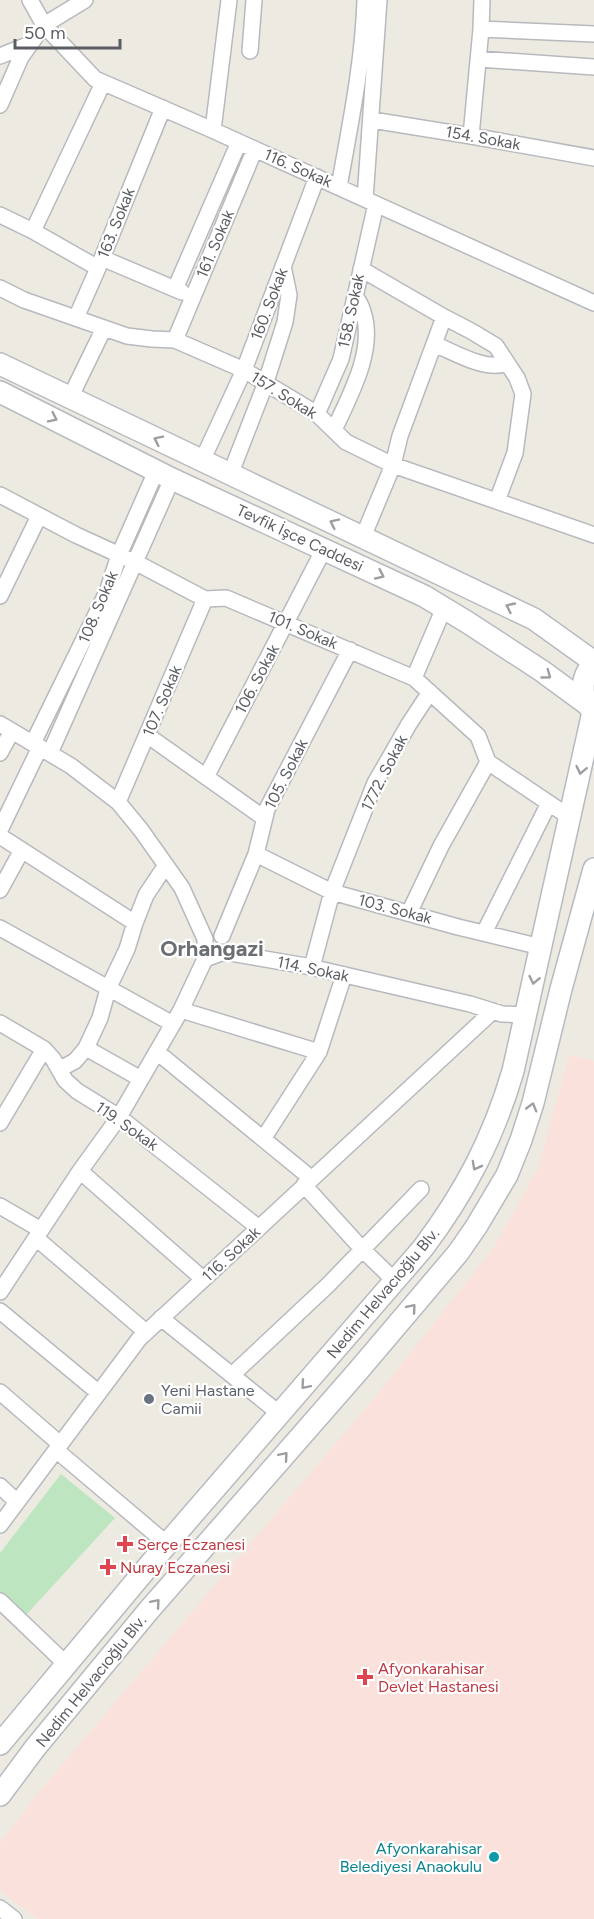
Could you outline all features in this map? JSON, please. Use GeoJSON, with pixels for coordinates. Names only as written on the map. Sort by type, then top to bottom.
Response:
{"type":"FeatureCollection","features":[{"type":"Feature","properties":{"kind":"main road","name":"Tevfik İşce Caddesi"},"geometry":{"type":"LineString","coordinates":[[0,364],[534,619],[594,662]]}},
{"type":"Feature","properties":{"kind":"main road","name":"Tevfik İşce Caddesi"},"geometry":{"type":"LineString","coordinates":[[0,392],[164,474],[424,596],[533,665],[591,710]]}},
{"type":"Feature","properties":{"kind":"main road"},"geometry":{"type":"LineString","coordinates":[[111,447],[123,423]]}},
{"type":"Feature","properties":{"kind":"main road","name":"Nedim Helvacıoğlu Blv."},"geometry":{"type":"LineString","coordinates":[[0,1743],[167,1544],[423,1248],[444,1220],[484,1150],[502,1107],[527,1015],[571,818],[591,710],[583,693],[583,682],[594,662]]}},
{"type":"Feature","properties":{"kind":"main road","name":"Nedim Helvacıoğlu Blv."},"geometry":{"type":"LineString","coordinates":[[0,1795],[149,1610],[347,1384],[458,1253],[476,1227],[507,1175],[522,1140],[594,869]]}},
{"type":"Feature","properties":{"kind":"main road"},"geometry":{"type":"LineString","coordinates":[[337,1349],[347,1384]]}},
{"type":"Feature","properties":{"kind":"street","name":"116. Sokak"},"geometry":{"type":"LineString","coordinates":[[30,0],[44,25],[95,79],[594,303]]}},
{"type":"Feature","properties":{"kind":"street"},"geometry":{"type":"LineString","coordinates":[[0,105],[21,57],[44,25],[85,0]]}},
{"type":"Feature","properties":{"kind":"street"},"geometry":{"type":"LineString","coordinates":[[213,130],[229,0]]}},
{"type":"Feature","properties":{"kind":"street"},"geometry":{"type":"LineString","coordinates":[[250,51],[254,0]]}},
{"type":"Feature","properties":{"kind":"street"},"geometry":{"type":"LineString","coordinates":[[339,187],[358,79],[364,33],[365,0]]}},
{"type":"Feature","properties":{"kind":"street","name":"158. Sokak"},"geometry":{"type":"LineString","coordinates":[[317,414],[341,359],[360,269],[371,201],[372,120],[379,0]]}},
{"type":"Feature","properties":{"kind":"street"},"geometry":{"type":"LineString","coordinates":[[471,136],[482,0]]}},
{"type":"Feature","properties":{"kind":"street"},"geometry":{"type":"LineString","coordinates":[[481,29],[594,34]]}},
{"type":"Feature","properties":{"kind":"street"},"geometry":{"type":"LineString","coordinates":[[0,56],[30,44]]}},
{"type":"Feature","properties":{"kind":"street"},"geometry":{"type":"LineString","coordinates":[[479,59],[594,67]]}},
{"type":"Feature","properties":{"kind":"street"},"geometry":{"type":"LineString","coordinates":[[33,231],[103,83]]}},
{"type":"Feature","properties":{"kind":"street","name":"163. Sokak"},"geometry":{"type":"LineString","coordinates":[[0,215],[100,263],[163,108]]}},
{"type":"Feature","properties":{"kind":"street","name":"154. Sokak"},"geometry":{"type":"LineString","coordinates":[[372,120],[594,158]]}},
{"type":"Feature","properties":{"kind":"street"},"geometry":{"type":"LineString","coordinates":[[175,289],[239,142]]}},
{"type":"Feature","properties":{"kind":"street","name":"161. Sokak"},"geometry":{"type":"LineString","coordinates":[[175,340],[255,149]]}},
{"type":"Feature","properties":{"kind":"street","name":"160. Sokak"},"geometry":{"type":"LineString","coordinates":[[202,461],[244,370],[317,177]]}},
{"type":"Feature","properties":{"kind":"street"},"geometry":{"type":"LineString","coordinates":[[76,318],[100,263],[193,296]]}},
{"type":"Feature","properties":{"kind":"street"},"geometry":{"type":"LineString","coordinates":[[231,475],[285,322],[289,295],[283,266]]}},
{"type":"Feature","properties":{"kind":"street"},"geometry":{"type":"LineString","coordinates":[[360,269],[496,346],[517,378],[523,394],[515,453],[497,501]]}},
{"type":"Feature","properties":{"kind":"street","name":"157. Sokak"},"geometry":{"type":"LineString","coordinates":[[0,288],[24,300],[128,336],[175,340],[244,370],[317,414],[346,442],[393,465],[594,535]]}},
{"type":"Feature","properties":{"kind":"street"},"geometry":{"type":"LineString","coordinates":[[334,430],[357,381],[365,352],[364,313],[355,295]]}},
{"type":"Feature","properties":{"kind":"street"},"geometry":{"type":"LineString","coordinates":[[363,537],[393,465],[400,436],[444,317]]}},
{"type":"Feature","properties":{"kind":"street"},"geometry":{"type":"LineString","coordinates":[[70,398],[104,328]]}},
{"type":"Feature","properties":{"kind":"street"},"geometry":{"type":"LineString","coordinates":[[434,344],[488,366],[499,367],[507,363]]}},
{"type":"Feature","properties":{"kind":"street"},"geometry":{"type":"LineString","coordinates":[[0,830],[135,562],[164,474]]}},
{"type":"Feature","properties":{"kind":"street","name":"108. Sokak"},"geometry":{"type":"LineString","coordinates":[[41,748],[107,592],[119,555],[164,474]]}},
{"type":"Feature","properties":{"kind":"street","name":"101. Sokak"},"geometry":{"type":"LineString","coordinates":[[0,495],[205,599],[226,598],[414,678],[478,736],[488,762]]}},
{"type":"Feature","properties":{"kind":"street"},"geometry":{"type":"LineString","coordinates":[[0,596],[39,516]]}},
{"type":"Feature","properties":{"kind":"street","name":"106. Sokak"},"geometry":{"type":"LineString","coordinates":[[206,777],[324,549]]}},
{"type":"Feature","properties":{"kind":"street","name":"107. Sokak"},"geometry":{"type":"LineString","coordinates":[[118,802],[205,599]]}},
{"type":"Feature","properties":{"kind":"street"},"geometry":{"type":"LineString","coordinates":[[414,678],[444,608]]}},
{"type":"Feature","properties":{"kind":"street","name":"105. Sokak"},"geometry":{"type":"LineString","coordinates":[[222,936],[256,854],[267,809],[350,650]]}},
{"type":"Feature","properties":{"kind":"street","name":"1772. Sokak"},"geometry":{"type":"LineString","coordinates":[[312,967],[332,892],[375,783],[430,692]]}},
{"type":"Feature","properties":{"kind":"street"},"geometry":{"type":"LineString","coordinates":[[0,753],[6,727],[41,748],[118,802],[183,888],[205,939],[205,959],[181,1010],[157,1052],[119,1117],[80,1171],[0,1292]]}},
{"type":"Feature","properties":{"kind":"street"},"geometry":{"type":"LineString","coordinates":[[147,735],[264,818]]}},
{"type":"Feature","properties":{"kind":"street"},"geometry":{"type":"LineString","coordinates":[[409,913],[441,846],[488,762],[571,818]]}},
{"type":"Feature","properties":{"kind":"street"},"geometry":{"type":"LineString","coordinates":[[484,933],[549,803]]}},
{"type":"Feature","properties":{"kind":"street"},"geometry":{"type":"LineString","coordinates":[[0,836],[135,923]]}},
{"type":"Feature","properties":{"kind":"street"},"geometry":{"type":"LineString","coordinates":[[0,890],[21,850]]}},
{"type":"Feature","properties":{"kind":"street","name":"103. Sokak"},"geometry":{"type":"LineString","coordinates":[[256,854],[332,892],[541,947]]}},
{"type":"Feature","properties":{"kind":"street"},"geometry":{"type":"LineString","coordinates":[[60,1069],[75,1061],[86,1048],[100,1018],[108,988],[127,950],[147,895],[166,865]]}},
{"type":"Feature","properties":{"kind":"street"},"geometry":{"type":"LineString","coordinates":[[0,928],[173,1024]]}},
{"type":"Feature","properties":{"kind":"street"},"geometry":{"type":"LineString","coordinates":[[205,939],[222,936],[224,952]]}},
{"type":"Feature","properties":{"kind":"street","name":"114. Sokak"},"geometry":{"type":"LineString","coordinates":[[205,959],[224,952],[312,967],[502,1014],[527,1015]]}},
{"type":"Feature","properties":{"kind":"street"},"geometry":{"type":"LineString","coordinates":[[263,1139],[319,1052],[344,975]]}},
{"type":"Feature","properties":{"kind":"street"},"geometry":{"type":"LineString","coordinates":[[181,1010],[319,1052]]}},
{"type":"Feature","properties":{"kind":"street","name":"116. Sokak"},"geometry":{"type":"LineString","coordinates":[[0,1524],[139,1339],[494,1011]]}},
{"type":"Feature","properties":{"kind":"street","name":"119. Sokak"},"geometry":{"type":"LineString","coordinates":[[0,1023],[44,1049],[60,1069],[65,1080],[76,1091],[119,1117],[259,1228]]}},
{"type":"Feature","properties":{"kind":"street"},"geometry":{"type":"LineString","coordinates":[[86,1048],[141,1079]]}},
{"type":"Feature","properties":{"kind":"street"},"geometry":{"type":"LineString","coordinates":[[0,1123],[44,1049]]}},
{"type":"Feature","properties":{"kind":"street"},"geometry":{"type":"LineString","coordinates":[[157,1052],[263,1139],[308,1182],[363,1250],[395,1281]]}},
{"type":"Feature","properties":{"kind":"street"},"geometry":{"type":"LineString","coordinates":[[80,1171],[203,1279]]}},
{"type":"Feature","properties":{"kind":"street"},"geometry":{"type":"LineString","coordinates":[[232,1375],[328,1285],[421,1189]]}},
{"type":"Feature","properties":{"kind":"street"},"geometry":{"type":"LineString","coordinates":[[0,1206],[38,1234],[146,1332]]}},
{"type":"Feature","properties":{"kind":"street"},"geometry":{"type":"LineString","coordinates":[[0,1311],[99,1393]]}},
{"type":"Feature","properties":{"kind":"street"},"geometry":{"type":"LineString","coordinates":[[161,1318],[280,1414]]}},
{"type":"Feature","properties":{"kind":"street"},"geometry":{"type":"LineString","coordinates":[[0,1392],[167,1544]]}},
{"type":"Feature","properties":{"kind":"street"},"geometry":{"type":"LineString","coordinates":[[0,1486],[17,1502]]}},
{"type":"Feature","properties":{"kind":"street"},"geometry":{"type":"LineString","coordinates":[[0,1601],[66,1664]]}},
{"type":"Feature","properties":{"kind":"street"},"geometry":{"type":"LineString","coordinates":[[0,1908],[14,1919]]}},
{"type":"Feature","properties":{"kind":"shaded area","name":"Afyonkarahisar Devlet Hastanesi"},"geometry":{"type":"Polygon","coordinates":[[[569,1055],[594,1061],[594,1919],[37,1919],[0,1890],[0,1843],[38,1793],[376,1396],[495,1246],[538,1168],[569,1055]]]}},
{"type":"Feature","properties":{"kind":"green space"},"geometry":{"type":"Polygon","coordinates":[[[61,1474],[115,1518],[26,1615],[0,1591],[0,1553],[61,1474]]]}},
{"type":"Feature","properties":{"kind":"place","name":"Yeni Hastane Camii"},"geometry":{"type":"Point","coordinates":[149,1399]}},
{"type":"Feature","properties":{"kind":"place","name":"Serçe Eczanesi"},"geometry":{"type":"Point","coordinates":[125,1544]}},
{"type":"Feature","properties":{"kind":"place","name":"Nuray Eczanesi"},"geometry":{"type":"Point","coordinates":[108,1567]}},
{"type":"Feature","properties":{"kind":"place","name":"Afyonkarahisar Devlet Hastanesi"},"geometry":{"type":"Point","coordinates":[365,1677]}},
{"type":"Feature","properties":{"kind":"place","name":"Afyonkarahisar Belediyesi Anaokulu"},"geometry":{"type":"Point","coordinates":[494,1857]}},
{"type":"Feature","properties":{"kind":"district","name":"Orhangazi"},"geometry":{"type":"Point","coordinates":[212,948]}}]}
